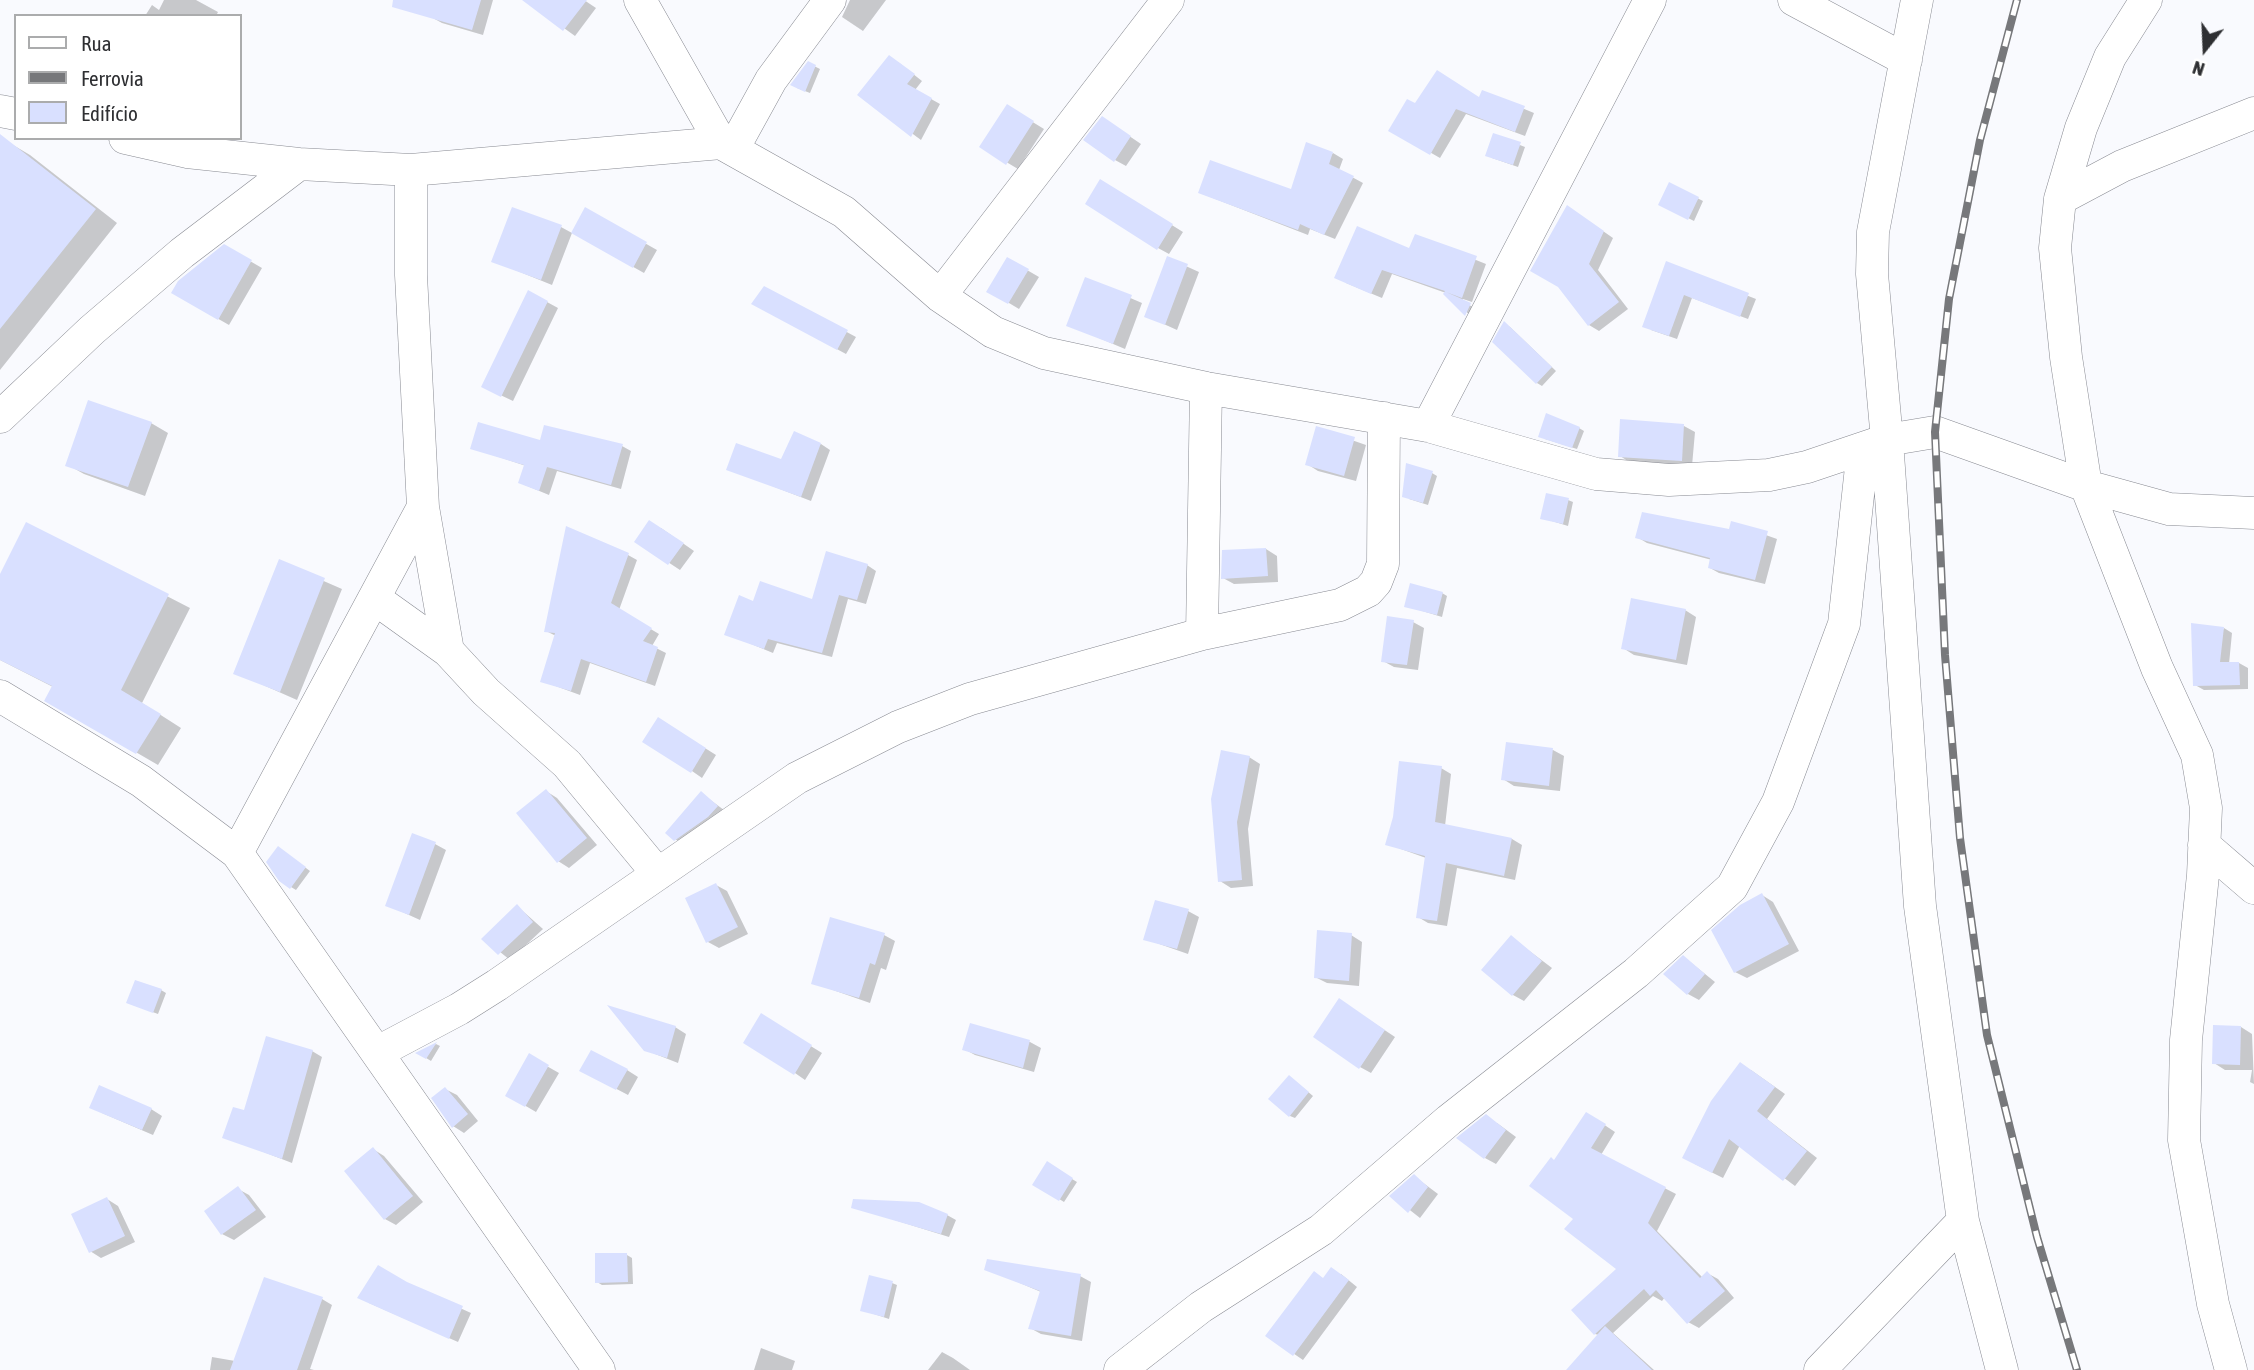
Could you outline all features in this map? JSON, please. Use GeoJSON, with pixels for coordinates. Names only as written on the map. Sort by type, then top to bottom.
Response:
{"type":"FeatureCollection","features":[{"type":"Feature","properties":{"kind":"street"},"geometry":{"type":"LineString","coordinates":[[640,0],[727,146],[844,212],[940,296],[992,332],[1044,353],[1206,388],[1428,426],[1596,474],[1670,480],[1769,475],[1807,467],[1875,445],[1936,432],[2086,486],[2169,509],[2254,513]]}},
{"type":"Feature","properties":{"kind":"street"},"geometry":{"type":"LineString","coordinates":[[727,146],[830,0]]}},
{"type":"Feature","properties":{"kind":"street"},"geometry":{"type":"LineString","coordinates":[[940,296],[1168,0]]}},
{"type":"Feature","properties":{"kind":"street"},"geometry":{"type":"LineString","coordinates":[[1428,426],[1650,0]]}},
{"type":"Feature","properties":{"kind":"street"},"geometry":{"type":"LineString","coordinates":[[1794,0],[1906,60]]}},
{"type":"Feature","properties":{"kind":"street"},"geometry":{"type":"LineString","coordinates":[[1917,0],[1873,232],[1875,445],[1920,906],[1963,1222],[2002,1370]]}},
{"type":"Feature","properties":{"kind":"street"},"geometry":{"type":"LineString","coordinates":[[2146,0],[2110,57],[2081,128],[2060,199],[2055,248],[2066,356],[2086,486],[2157,668],[2197,755],[2206,808],[2186,1040],[2184,1140],[2213,1304],[2231,1370]]}},
{"type":"Feature","properties":{"kind":"street"},"geometry":{"type":"LineString","coordinates":[[2060,199],[2122,166],[2254,113]]}},
{"type":"Feature","properties":{"kind":"street"},"geometry":{"type":"LineString","coordinates":[[134,140],[187,152],[299,164],[411,170],[727,146]]}},
{"type":"Feature","properties":{"kind":"street"},"geometry":{"type":"LineString","coordinates":[[0,417],[92,330],[182,253],[299,164]]}},
{"type":"Feature","properties":{"kind":"street"},"geometry":{"type":"LineString","coordinates":[[411,170],[411,275],[423,507],[448,651]]}},
{"type":"Feature","properties":{"kind":"street"},"geometry":{"type":"LineString","coordinates":[[1202,634],[1206,388]]}},
{"type":"Feature","properties":{"kind":"street"},"geometry":{"type":"LineString","coordinates":[[378,1052],[459,1009],[797,778],[898,727],[970,699],[1202,634],[1340,605],[1368,591],[1377,582],[1383,564],[1384,418]]}},
{"type":"Feature","properties":{"kind":"street"},"geometry":{"type":"LineString","coordinates":[[1120,1370],[1201,1307],[1321,1230],[1449,1120],[1636,973],[1732,887],[1778,802],[1844,624],[1875,445]]}},
{"type":"Feature","properties":{"kind":"street"},"geometry":{"type":"LineString","coordinates":[[237,853],[423,507]]}},
{"type":"Feature","properties":{"kind":"street"},"geometry":{"type":"LineString","coordinates":[[374,598],[448,651],[486,692],[567,764],[658,874]]}},
{"type":"Feature","properties":{"kind":"street"},"geometry":{"type":"LineString","coordinates":[[0,696],[141,781],[237,853],[599,1370]]}},
{"type":"Feature","properties":{"kind":"street"},"geometry":{"type":"LineString","coordinates":[[2204,845],[2254,888]]}},
{"type":"Feature","properties":{"kind":"street"},"geometry":{"type":"LineString","coordinates":[[1820,1370],[1963,1222]]}},
{"type":"Feature","properties":{"kind":"building"},"geometry":{"type":"Polygon","coordinates":[[[393,0],[481,0],[472,30],[392,7],[393,0]]]}},
{"type":"Feature","properties":{"kind":"building"},"geometry":{"type":"Polygon","coordinates":[[[522,0],[587,0],[563,31],[522,0]]]}},
{"type":"Feature","properties":{"kind":"building"},"geometry":{"type":"Polygon","coordinates":[[[889,55],[915,74],[907,84],[932,98],[911,137],[857,95],[889,55]]]}},
{"type":"Feature","properties":{"kind":"building"},"geometry":{"type":"Polygon","coordinates":[[[808,61],[816,65],[805,92],[790,85],[808,61]]]}},
{"type":"Feature","properties":{"kind":"building"},"geometry":{"type":"Polygon","coordinates":[[[1437,70],[1479,97],[1482,90],[1525,106],[1515,132],[1456,109],[1430,155],[1388,131],[1407,99],[1415,103],[1437,70]]]}},
{"type":"Feature","properties":{"kind":"building"},"geometry":{"type":"Polygon","coordinates":[[[1007,104],[1034,121],[1006,165],[979,147],[1007,104]]]}},
{"type":"Feature","properties":{"kind":"building"},"geometry":{"type":"Polygon","coordinates":[[[1102,116],[1131,136],[1114,162],[1083,140],[1102,116]]]}},
{"type":"Feature","properties":{"kind":"building"},"geometry":{"type":"Polygon","coordinates":[[[1493,133],[1521,142],[1513,165],[1485,156],[1493,133]]]}},
{"type":"Feature","properties":{"kind":"building"},"geometry":{"type":"Polygon","coordinates":[[[0,134],[96,209],[0,329],[0,134]]]}},
{"type":"Feature","properties":{"kind":"building"},"geometry":{"type":"Polygon","coordinates":[[[1306,142],[1333,152],[1329,164],[1354,176],[1324,235],[1300,224],[1298,230],[1198,193],[1210,160],[1291,189],[1306,142]]]}},
{"type":"Feature","properties":{"kind":"building"},"geometry":{"type":"Polygon","coordinates":[[[1100,179],[1173,224],[1157,250],[1085,204],[1100,179]]]}},
{"type":"Feature","properties":{"kind":"building"},"geometry":{"type":"Polygon","coordinates":[[[1669,182],[1699,197],[1688,220],[1658,205],[1669,182]]]}},
{"type":"Feature","properties":{"kind":"building"},"geometry":{"type":"Polygon","coordinates":[[[1567,205],[1604,231],[1589,264],[1619,302],[1588,326],[1558,287],[1530,271],[1567,205]]]}},
{"type":"Feature","properties":{"kind":"building"},"geometry":{"type":"Polygon","coordinates":[[[512,207],[562,225],[541,280],[491,262],[512,207]]]}},
{"type":"Feature","properties":{"kind":"building"},"geometry":{"type":"Polygon","coordinates":[[[585,207],[647,242],[633,268],[571,233],[585,207]]]}},
{"type":"Feature","properties":{"kind":"building"},"geometry":{"type":"Polygon","coordinates":[[[1357,226],[1409,248],[1415,234],[1477,256],[1462,298],[1446,292],[1471,303],[1465,316],[1443,294],[1445,291],[1382,270],[1371,294],[1334,278],[1357,226]]]}},
{"type":"Feature","properties":{"kind":"building"},"geometry":{"type":"Polygon","coordinates":[[[224,244],[252,260],[218,320],[171,293],[178,281],[224,244]]]}},
{"type":"Feature","properties":{"kind":"building"},"geometry":{"type":"Polygon","coordinates":[[[1167,256],[1188,264],[1165,325],[1144,317],[1167,256]]]}},
{"type":"Feature","properties":{"kind":"building"},"geometry":{"type":"Polygon","coordinates":[[[1007,257],[1029,269],[1008,304],[986,292],[1007,257]]]}},
{"type":"Feature","properties":{"kind":"building"},"geometry":{"type":"Polygon","coordinates":[[[1666,261],[1749,293],[1740,317],[1684,295],[1669,336],[1642,327],[1666,261]]]}},
{"type":"Feature","properties":{"kind":"building"},"geometry":{"type":"Polygon","coordinates":[[[1085,277],[1132,295],[1113,344],[1066,326],[1085,277]]]}},
{"type":"Feature","properties":{"kind":"building"},"geometry":{"type":"Polygon","coordinates":[[[764,286],[848,330],[837,350],[751,304],[764,286]]]}},
{"type":"Feature","properties":{"kind":"building"},"geometry":{"type":"Polygon","coordinates":[[[528,290],[548,301],[501,397],[481,387],[528,290]]]}},
{"type":"Feature","properties":{"kind":"building"},"geometry":{"type":"Polygon","coordinates":[[[1504,321],[1552,367],[1536,384],[1492,342],[1504,321]]]}},
{"type":"Feature","properties":{"kind":"building"},"geometry":{"type":"Polygon","coordinates":[[[88,400],[152,422],[128,487],[65,466],[88,400]]]}},
{"type":"Feature","properties":{"kind":"building"},"geometry":{"type":"Polygon","coordinates":[[[1546,413],[1580,427],[1572,448],[1538,437],[1546,413]]]}},
{"type":"Feature","properties":{"kind":"building"},"geometry":{"type":"Polygon","coordinates":[[[1620,419],[1684,424],[1682,461],[1618,457],[1620,419]]]}},
{"type":"Feature","properties":{"kind":"building"},"geometry":{"type":"Polygon","coordinates":[[[478,422],[540,440],[544,425],[623,444],[611,485],[547,467],[539,491],[518,483],[524,465],[470,449],[478,422]]]}},
{"type":"Feature","properties":{"kind":"building"},"geometry":{"type":"Polygon","coordinates":[[[1316,426],[1355,437],[1344,476],[1305,465],[1316,426]]]}},
{"type":"Feature","properties":{"kind":"building"},"geometry":{"type":"Polygon","coordinates":[[[794,431],[821,443],[801,497],[726,470],[736,443],[781,459],[794,431]]]}},
{"type":"Feature","properties":{"kind":"building"},"geometry":{"type":"Polygon","coordinates":[[[1406,463],[1433,471],[1423,503],[1402,497],[1406,463]]]}},
{"type":"Feature","properties":{"kind":"building"},"geometry":{"type":"Polygon","coordinates":[[[1546,493],[1569,498],[1563,524],[1540,519],[1546,493]]]}},
{"type":"Feature","properties":{"kind":"building"},"geometry":{"type":"Polygon","coordinates":[[[1642,512],[1729,529],[1731,521],[1768,531],[1755,580],[1708,568],[1710,558],[1635,538],[1642,512]]]}},
{"type":"Feature","properties":{"kind":"building"},"geometry":{"type":"Polygon","coordinates":[[[649,520],[684,543],[668,565],[634,542],[649,520]]]}},
{"type":"Feature","properties":{"kind":"building"},"geometry":{"type":"Polygon","coordinates":[[[26,522],[169,594],[121,690],[161,714],[136,754],[44,701],[52,686],[0,660],[0,574],[26,522]]]}},
{"type":"Feature","properties":{"kind":"building"},"geometry":{"type":"Polygon","coordinates":[[[566,526],[629,553],[611,603],[652,628],[643,641],[658,647],[646,682],[581,659],[571,691],[540,682],[555,633],[544,632],[566,526]]]}},
{"type":"Feature","properties":{"kind":"building"},"geometry":{"type":"Polygon","coordinates":[[[1266,548],[1268,576],[1221,579],[1222,550],[1266,548]]]}},
{"type":"Feature","properties":{"kind":"building"},"geometry":{"type":"Polygon","coordinates":[[[826,551],[868,564],[857,600],[839,595],[822,653],[768,639],[764,649],[724,635],[739,595],[753,601],[760,581],[812,599],[826,551]]]}},
{"type":"Feature","properties":{"kind":"building"},"geometry":{"type":"Polygon","coordinates":[[[279,559],[325,578],[280,692],[233,674],[279,559]]]}},
{"type":"Feature","properties":{"kind":"building"},"geometry":{"type":"Polygon","coordinates":[[[1410,583],[1443,592],[1437,615],[1404,607],[1410,583]]]}},
{"type":"Feature","properties":{"kind":"building"},"geometry":{"type":"Polygon","coordinates":[[[1631,598],[1686,609],[1676,660],[1621,649],[1631,598]]]}},
{"type":"Feature","properties":{"kind":"building"},"geometry":{"type":"Polygon","coordinates":[[[1387,616],[1414,620],[1407,665],[1381,662],[1387,616]]]}},
{"type":"Feature","properties":{"kind":"building"},"geometry":{"type":"Polygon","coordinates":[[[2191,623],[2224,627],[2220,662],[2239,662],[2240,685],[2193,686],[2191,623]]]}},
{"type":"Feature","properties":{"kind":"building"},"geometry":{"type":"Polygon","coordinates":[[[658,717],[706,748],[691,773],[642,742],[658,717]]]}},
{"type":"Feature","properties":{"kind":"building"},"geometry":{"type":"Polygon","coordinates":[[[1506,742],[1553,748],[1549,786],[1501,780],[1506,742]]]}},
{"type":"Feature","properties":{"kind":"building"},"geometry":{"type":"Polygon","coordinates":[[[1221,750],[1250,756],[1237,822],[1242,880],[1218,882],[1211,799],[1221,750]]]}},
{"type":"Feature","properties":{"kind":"building"},"geometry":{"type":"Polygon","coordinates":[[[1399,761],[1442,766],[1435,822],[1512,838],[1504,876],[1446,863],[1437,921],[1416,918],[1425,856],[1385,845],[1393,817],[1399,761]]]}},
{"type":"Feature","properties":{"kind":"building"},"geometry":{"type":"Polygon","coordinates":[[[546,789],[587,838],[557,863],[516,813],[546,789]]]}},
{"type":"Feature","properties":{"kind":"building"},"geometry":{"type":"Polygon","coordinates":[[[701,791],[718,806],[708,817],[674,841],[665,833],[701,791]]]}},
{"type":"Feature","properties":{"kind":"building"},"geometry":{"type":"Polygon","coordinates":[[[412,833],[436,842],[409,915],[385,906],[412,833]]]}},
{"type":"Feature","properties":{"kind":"building"},"geometry":{"type":"Polygon","coordinates":[[[278,846],[306,867],[290,889],[279,881],[266,862],[278,846]]]}},
{"type":"Feature","properties":{"kind":"building"},"geometry":{"type":"Polygon","coordinates":[[[716,883],[738,927],[706,943],[685,898],[716,883]]]}},
{"type":"Feature","properties":{"kind":"building"},"geometry":{"type":"Polygon","coordinates":[[[1762,893],[1789,944],[1734,973],[1711,930],[1740,905],[1762,893]]]}},
{"type":"Feature","properties":{"kind":"building"},"geometry":{"type":"Polygon","coordinates":[[[1155,900],[1189,909],[1177,949],[1143,940],[1155,900]]]}},
{"type":"Feature","properties":{"kind":"building"},"geometry":{"type":"Polygon","coordinates":[[[517,904],[533,922],[498,955],[481,939],[517,904]]]}},
{"type":"Feature","properties":{"kind":"building"},"geometry":{"type":"Polygon","coordinates":[[[830,917],[885,933],[875,965],[870,963],[859,998],[811,984],[830,917]]]}},
{"type":"Feature","properties":{"kind":"building"},"geometry":{"type":"Polygon","coordinates":[[[1317,930],[1352,933],[1349,981],[1314,978],[1317,930]]]}},
{"type":"Feature","properties":{"kind":"building"},"geometry":{"type":"Polygon","coordinates":[[[1511,935],[1542,961],[1512,996],[1481,970],[1511,935]]]}},
{"type":"Feature","properties":{"kind":"building"},"geometry":{"type":"Polygon","coordinates":[[[1683,955],[1705,974],[1687,995],[1663,974],[1683,955]]]}},
{"type":"Feature","properties":{"kind":"building"},"geometry":{"type":"Polygon","coordinates":[[[135,980],[162,989],[153,1013],[126,1003],[135,980]]]}},
{"type":"Feature","properties":{"kind":"building"},"geometry":{"type":"Polygon","coordinates":[[[1339,998],[1385,1030],[1359,1069],[1313,1037],[1339,998]]]}},
{"type":"Feature","properties":{"kind":"building"},"geometry":{"type":"Polygon","coordinates":[[[607,1005],[676,1026],[667,1058],[644,1051],[607,1005]]]}},
{"type":"Feature","properties":{"kind":"building"},"geometry":{"type":"Polygon","coordinates":[[[761,1013],[812,1045],[794,1075],[743,1043],[761,1013]]]}},
{"type":"Feature","properties":{"kind":"building"},"geometry":{"type":"Polygon","coordinates":[[[970,1023],[1030,1040],[1023,1068],[962,1050],[970,1023]]]}},
{"type":"Feature","properties":{"kind":"building"},"geometry":{"type":"Polygon","coordinates":[[[2213,1025],[2241,1026],[2240,1065],[2212,1064],[2213,1025]]]}},
{"type":"Feature","properties":{"kind":"building"},"geometry":{"type":"Polygon","coordinates":[[[266,1036],[313,1050],[282,1159],[222,1138],[233,1107],[244,1110],[266,1036]]]}},
{"type":"Feature","properties":{"kind":"building"},"geometry":{"type":"Polygon","coordinates":[[[437,1042],[426,1059],[415,1053],[437,1042]]]}},
{"type":"Feature","properties":{"kind":"building"},"geometry":{"type":"Polygon","coordinates":[[[591,1050],[628,1069],[616,1090],[579,1071],[591,1050]]]}},
{"type":"Feature","properties":{"kind":"building"},"geometry":{"type":"Polygon","coordinates":[[[529,1053],[549,1065],[525,1107],[505,1096],[529,1053]]]}},
{"type":"Feature","properties":{"kind":"building"},"geometry":{"type":"Polygon","coordinates":[[[1740,1062],[1775,1087],[1757,1111],[1807,1151],[1783,1181],[1729,1139],[1712,1173],[1682,1158],[1711,1101],[1740,1062]]]}},
{"type":"Feature","properties":{"kind":"building"},"geometry":{"type":"Polygon","coordinates":[[[1289,1075],[1309,1092],[1289,1117],[1268,1099],[1289,1075]]]}},
{"type":"Feature","properties":{"kind":"building"},"geometry":{"type":"Polygon","coordinates":[[[99,1085],[152,1108],[142,1130],[89,1108],[99,1085]]]}},
{"type":"Feature","properties":{"kind":"building"},"geometry":{"type":"Polygon","coordinates":[[[445,1087],[468,1114],[452,1128],[431,1098],[445,1087]]]}},
{"type":"Feature","properties":{"kind":"building"},"geometry":{"type":"Polygon","coordinates":[[[1586,1112],[1606,1124],[1591,1148],[1666,1187],[1648,1223],[1700,1278],[1707,1271],[1725,1291],[1687,1324],[1656,1290],[1650,1296],[1644,1289],[1594,1335],[1571,1310],[1616,1269],[1564,1229],[1573,1219],[1529,1186],[1551,1157],[1554,1160],[1586,1112]]]}},
{"type":"Feature","properties":{"kind":"building"},"geometry":{"type":"Polygon","coordinates":[[[1486,1114],[1506,1130],[1484,1159],[1456,1138],[1486,1114]]]}},
{"type":"Feature","properties":{"kind":"building"},"geometry":{"type":"Polygon","coordinates":[[[373,1147],[413,1196],[384,1220],[344,1171],[373,1147]]]}},
{"type":"Feature","properties":{"kind":"building"},"geometry":{"type":"Polygon","coordinates":[[[1047,1161],[1073,1178],[1059,1201],[1032,1185],[1047,1161]]]}},
{"type":"Feature","properties":{"kind":"building"},"geometry":{"type":"Polygon","coordinates":[[[1414,1174],[1428,1187],[1408,1213],[1389,1196],[1414,1174]]]}},
{"type":"Feature","properties":{"kind":"building"},"geometry":{"type":"Polygon","coordinates":[[[238,1186],[256,1210],[221,1235],[204,1211],[238,1186]]]}},
{"type":"Feature","properties":{"kind":"building"},"geometry":{"type":"Polygon","coordinates":[[[107,1197],[125,1236],[89,1253],[71,1214],[107,1197]]]}},
{"type":"Feature","properties":{"kind":"building"},"geometry":{"type":"Polygon","coordinates":[[[853,1199],[919,1202],[948,1214],[941,1234],[851,1208],[853,1199]]]}},
{"type":"Feature","properties":{"kind":"building"},"geometry":{"type":"Polygon","coordinates":[[[595,1253],[627,1253],[628,1282],[595,1283],[595,1253]]]}},
{"type":"Feature","properties":{"kind":"building"},"geometry":{"type":"Polygon","coordinates":[[[987,1259],[1081,1274],[1071,1336],[1028,1329],[1040,1291],[984,1270],[987,1259]]]}},
{"type":"Feature","properties":{"kind":"building"},"geometry":{"type":"Polygon","coordinates":[[[378,1265],[407,1282],[463,1306],[449,1339],[357,1298],[378,1265]]]}},
{"type":"Feature","properties":{"kind":"building"},"geometry":{"type":"Polygon","coordinates":[[[1331,1267],[1349,1280],[1293,1356],[1265,1336],[1314,1271],[1323,1278],[1331,1267]]]}},
{"type":"Feature","properties":{"kind":"building"},"geometry":{"type":"Polygon","coordinates":[[[869,1275],[893,1281],[884,1317],[860,1311],[869,1275]]]}},
{"type":"Feature","properties":{"kind":"building"},"geometry":{"type":"Polygon","coordinates":[[[264,1277],[323,1297],[297,1370],[230,1370],[264,1277]]]}},
{"type":"Feature","properties":{"kind":"building"},"geometry":{"type":"Polygon","coordinates":[[[1605,1326],[1652,1370],[1566,1370],[1605,1326]]]}},
{"type":"Feature","properties":{"kind":"railway"},"geometry":{"type":"LineString","coordinates":[[2017,0],[1980,140],[1949,299],[1935,432],[1945,655],[1960,838],[1987,1035],[2037,1237],[2077,1370]]}}]}
